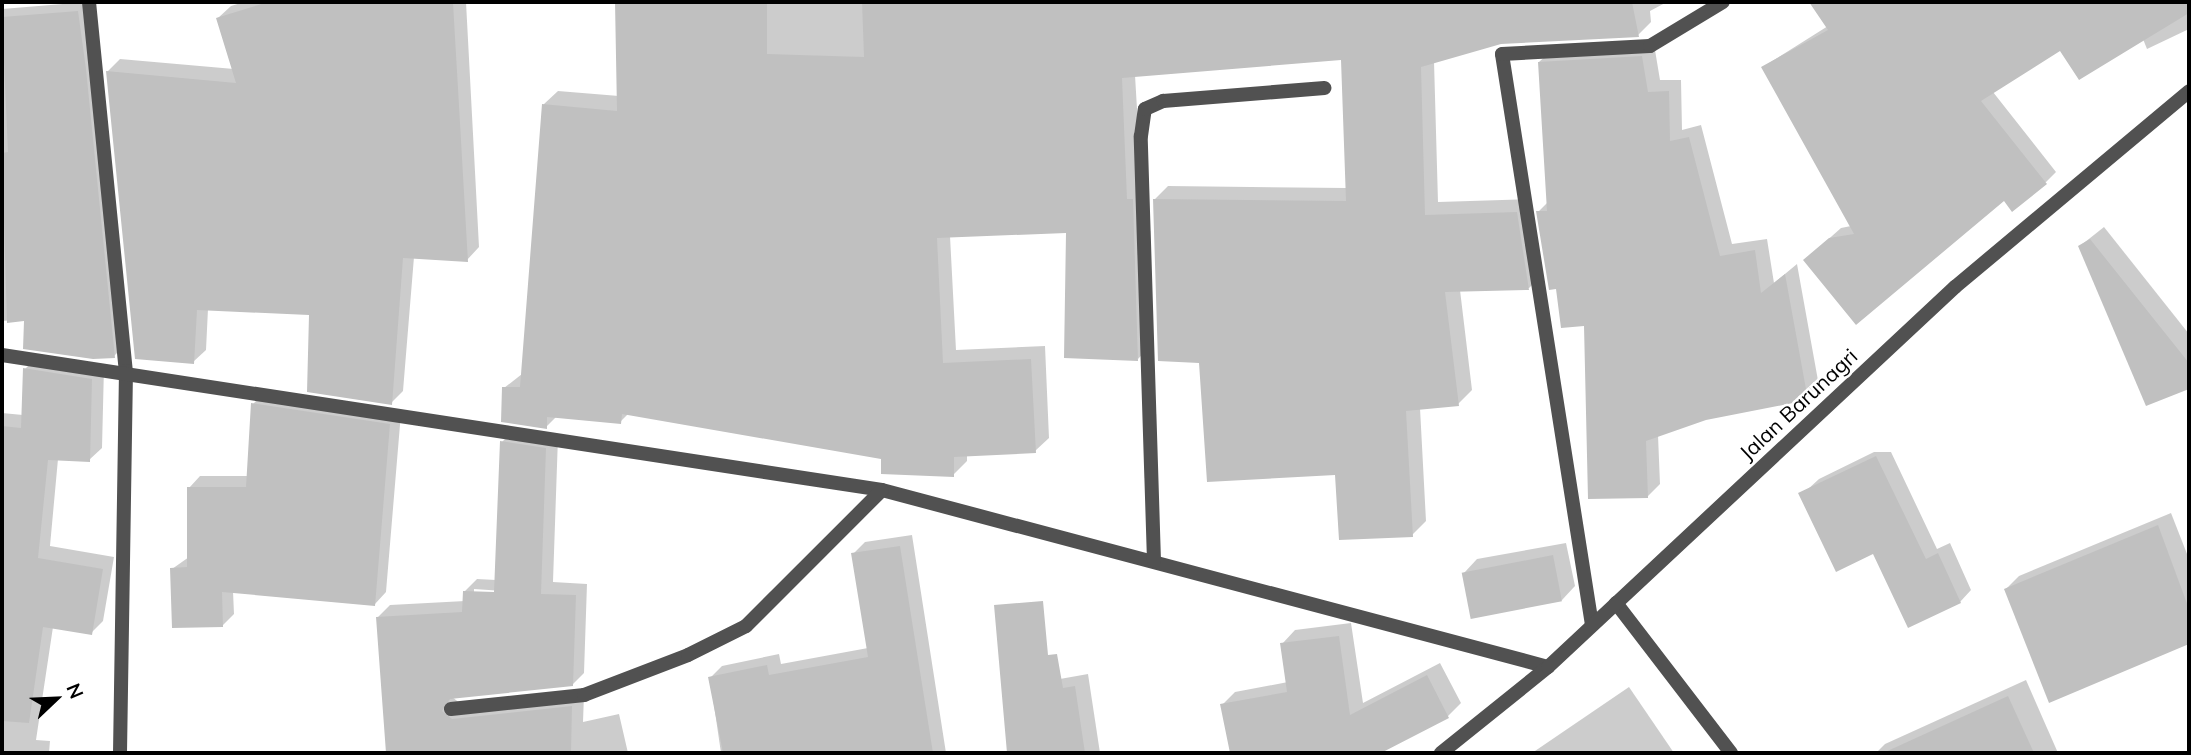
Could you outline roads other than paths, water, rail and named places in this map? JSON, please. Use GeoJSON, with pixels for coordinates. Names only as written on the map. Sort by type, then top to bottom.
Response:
{"type":"FeatureCollection","features":[{"type":"Feature","properties":{"kind":"street"},"geometry":{"type":"LineString","coordinates":[[89,2],[127,371],[120,753]]}},
{"type":"Feature","properties":{"kind":"street"},"geometry":{"type":"LineString","coordinates":[[1592,625],[1502,54],[1650,46],[1723,2]]}},
{"type":"Feature","properties":{"kind":"street"},"geometry":{"type":"LineString","coordinates":[[1154,561],[1140,121],[1145,109],[1163,101],[1324,88]]}},
{"type":"Feature","properties":{"kind":"street","name":"Jalan Barunagri"},"geometry":{"type":"LineString","coordinates":[[1441,753],[1548,667],[1955,287],[2189,91]]}},
{"type":"Feature","properties":{"kind":"street"},"geometry":{"type":"LineString","coordinates":[[2,355],[127,371],[882,490],[1548,667]]}},
{"type":"Feature","properties":{"kind":"street"},"geometry":{"type":"LineString","coordinates":[[451,709],[584,695],[688,655],[746,626],[882,490]]}},
{"type":"Feature","properties":{"kind":"street"},"geometry":{"type":"LineString","coordinates":[[1615,603],[1667,665],[1731,753]]}}]}
